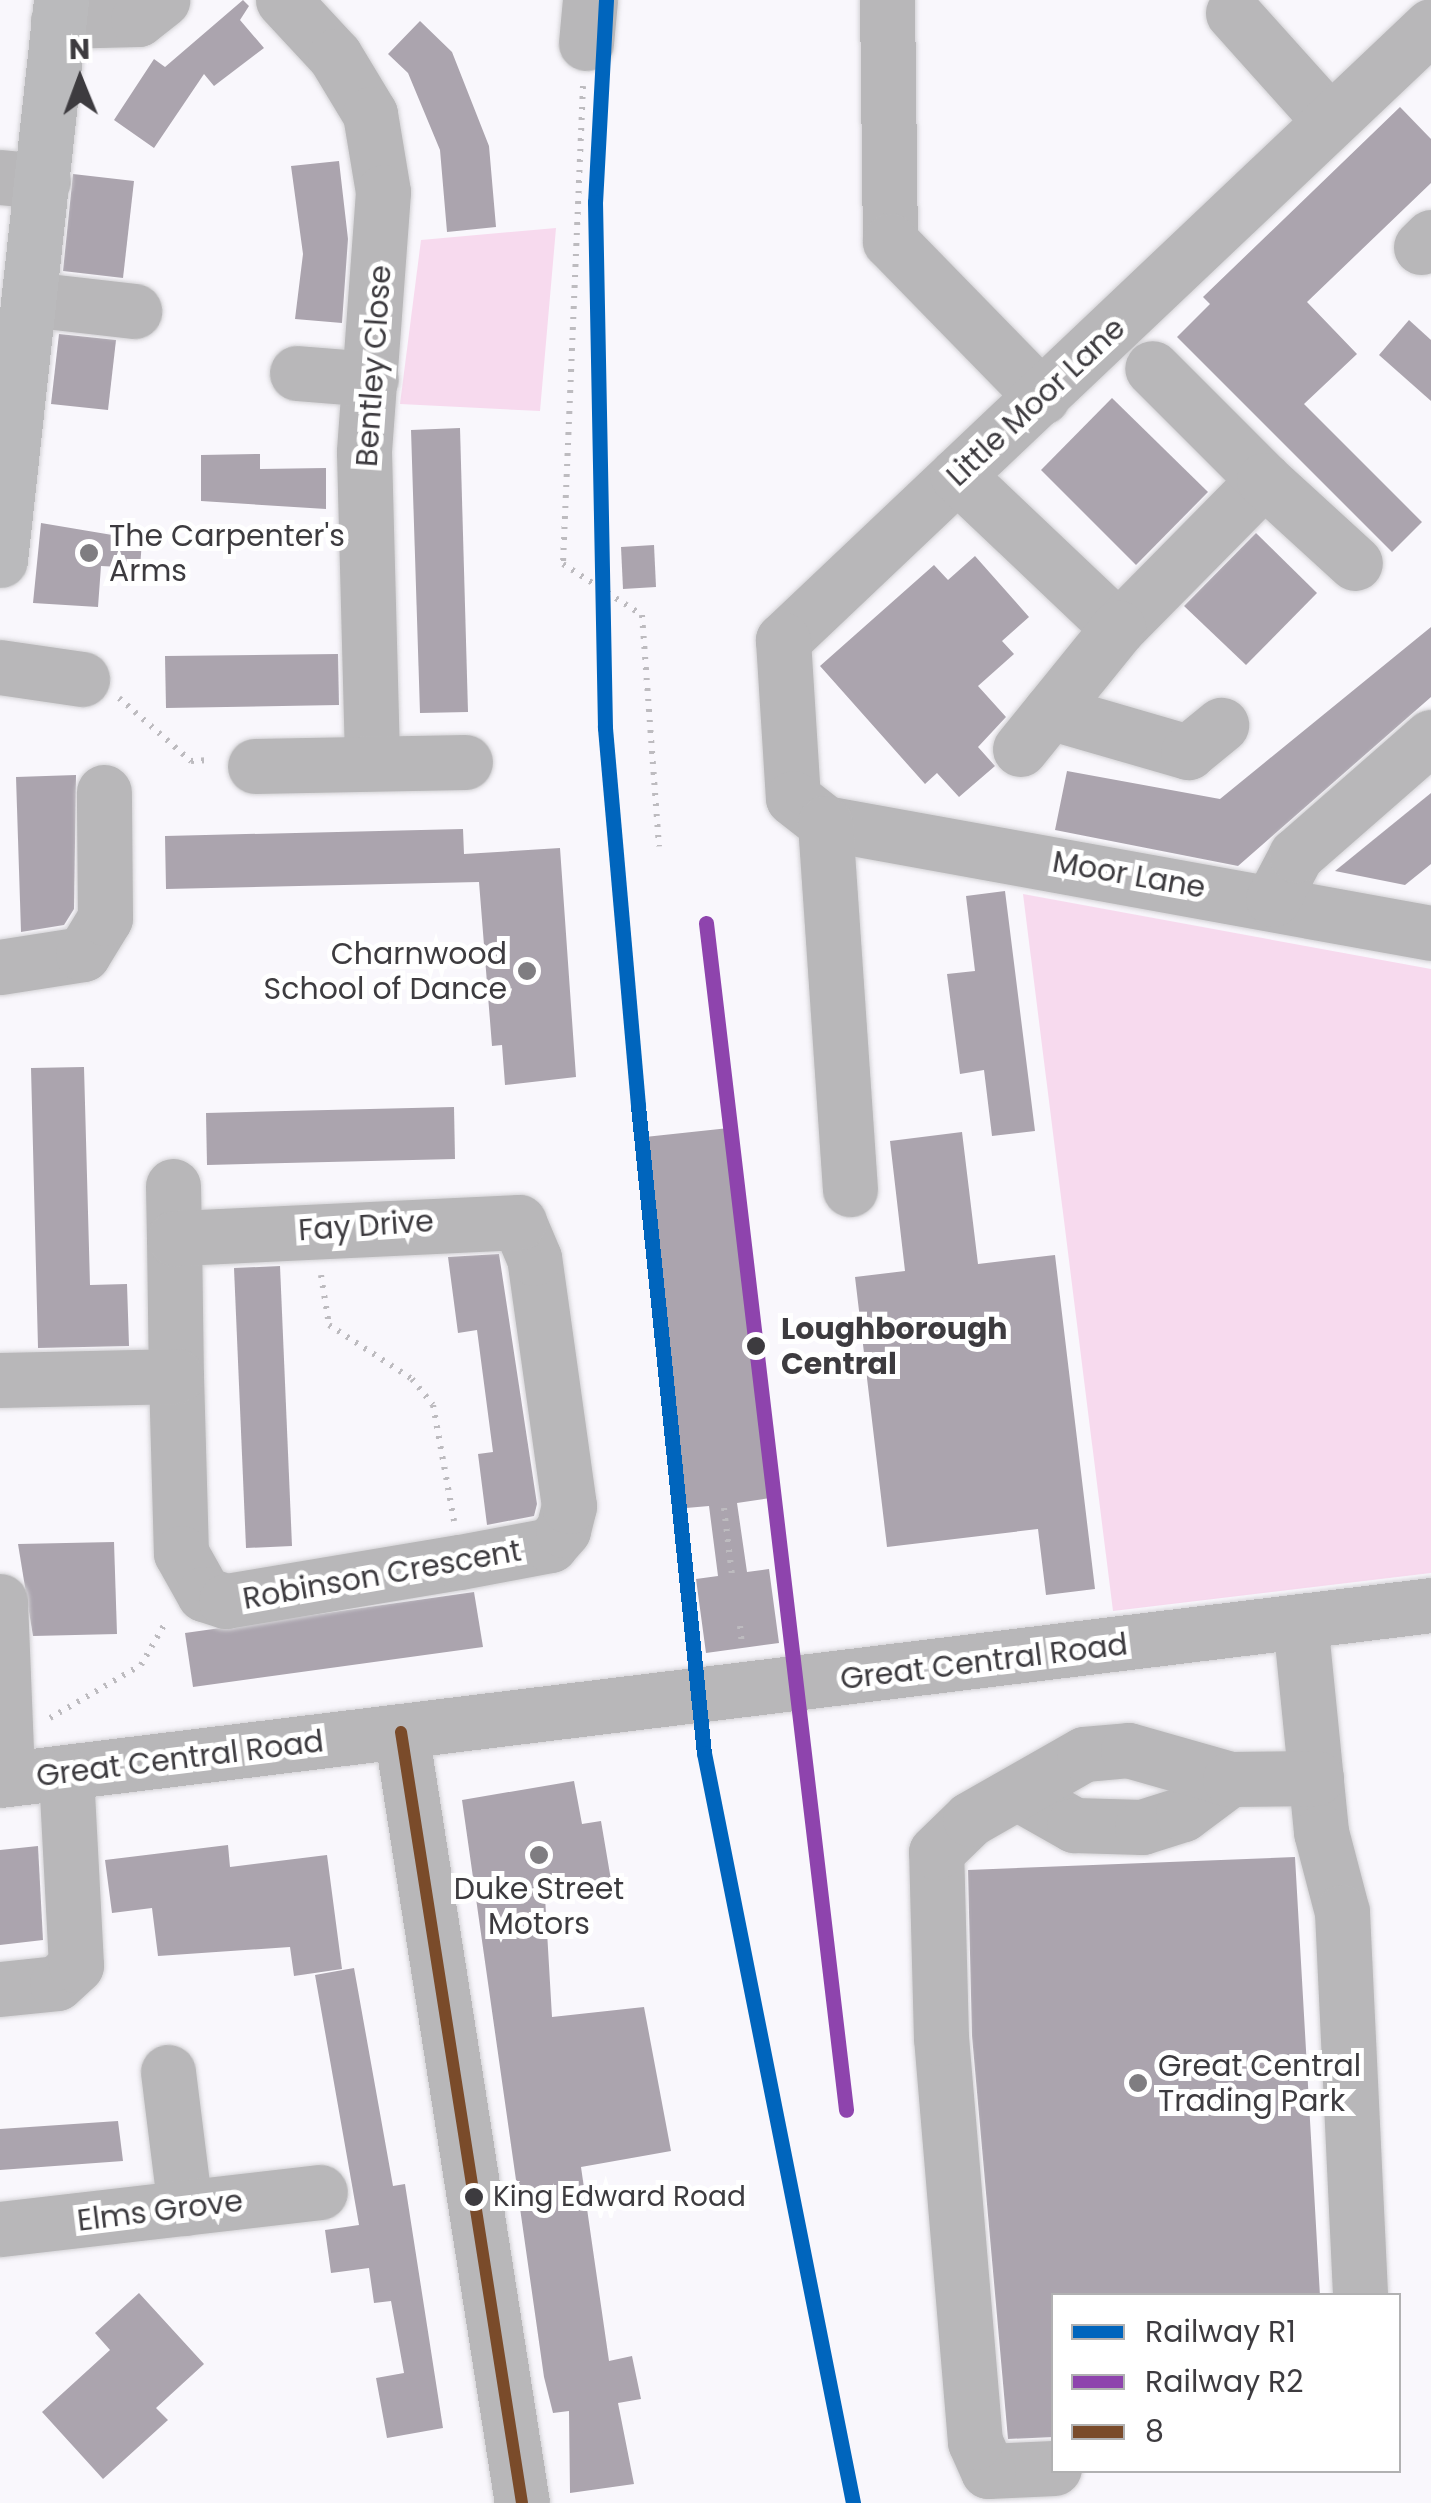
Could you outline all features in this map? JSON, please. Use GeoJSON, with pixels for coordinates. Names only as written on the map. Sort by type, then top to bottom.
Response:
{"type":"FeatureCollection","features":[{"type":"Feature","properties":{"kind":"main road"},"geometry":{"type":"LineString","coordinates":[[0,560],[25,475],[29,299],[22,179],[59,10]]}},
{"type":"Feature","properties":{"kind":"street"},"geometry":{"type":"LineString","coordinates":[[59,10],[138,19],[162,0]]}},
{"type":"Feature","properties":{"kind":"street","name":"Bentley Close"},"geometry":{"type":"LineString","coordinates":[[283,0],[335,56],[370,114],[383,251],[371,379],[372,762]]}},
{"type":"Feature","properties":{"kind":"street"},"geometry":{"type":"LineString","coordinates":[[887,0],[890,241],[1042,397]]}},
{"type":"Feature","properties":{"kind":"street"},"geometry":{"type":"LineString","coordinates":[[1233,13],[1330,121]]}},
{"type":"Feature","properties":{"kind":"street","name":"Little Moor Lane"},"geometry":{"type":"LineString","coordinates":[[825,823],[792,798],[784,640],[1431,26]]}},
{"type":"Feature","properties":{"kind":"street"},"geometry":{"type":"LineString","coordinates":[[29,299],[134,310]]}},
{"type":"Feature","properties":{"kind":"street"},"geometry":{"type":"LineString","coordinates":[[1152,368],[1355,564]]}},
{"type":"Feature","properties":{"kind":"street"},"geometry":{"type":"LineString","coordinates":[[298,372],[371,379]]}},
{"type":"Feature","properties":{"kind":"street"},"geometry":{"type":"LineString","coordinates":[[958,475],[1118,628]]}},
{"type":"Feature","properties":{"kind":"street"},"geometry":{"type":"LineString","coordinates":[[1221,725],[1188,752],[1035,730],[1118,628],[1264,480]]}},
{"type":"Feature","properties":{"kind":"street"},"geometry":{"type":"LineString","coordinates":[[0,667],[82,679]]}},
{"type":"Feature","properties":{"kind":"street"},"geometry":{"type":"LineString","coordinates":[[1273,899],[1296,855],[1431,737]]}},
{"type":"Feature","properties":{"kind":"street"},"geometry":{"type":"LineString","coordinates":[[255,766],[465,762]]}},
{"type":"Feature","properties":{"kind":"street"},"geometry":{"type":"LineString","coordinates":[[0,967],[83,954],[104,918],[104,792]]}},
{"type":"Feature","properties":{"kind":"street"},"geometry":{"type":"LineString","coordinates":[[825,823],[850,1189]]}},
{"type":"Feature","properties":{"kind":"street","name":"Moor Lane"},"geometry":{"type":"LineString","coordinates":[[825,823],[1273,899],[1431,933]]}},
{"type":"Feature","properties":{"kind":"street","name":"Fay Drive"},"geometry":{"type":"LineString","coordinates":[[176,1376],[174,1212],[320,1229],[499,1218],[519,1222],[534,1258]]}},
{"type":"Feature","properties":{"kind":"street","name":"Robinson Crescent"},"geometry":{"type":"LineString","coordinates":[[194,1582],[226,1601],[550,1545],[564,1530],[568,1506],[534,1258]]}},
{"type":"Feature","properties":{"kind":"street"},"geometry":{"type":"LineString","coordinates":[[0,1380],[176,1376],[181,1552],[194,1582]]}},
{"type":"Feature","properties":{"kind":"street","name":"Great Central Road"},"geometry":{"type":"LineString","coordinates":[[4,1766],[66,1775],[1431,1605]]}},
{"type":"Feature","properties":{"kind":"street"},"geometry":{"type":"LineString","coordinates":[[1300,1621],[1316,1778],[1342,1912],[1360,2293]]}},
{"type":"Feature","properties":{"kind":"street"},"geometry":{"type":"LineString","coordinates":[[0,1630],[4,1766]]}},
{"type":"Feature","properties":{"kind":"street"},"geometry":{"type":"LineString","coordinates":[[401,1732],[522,2503]]}},
{"type":"Feature","properties":{"kind":"street"},"geometry":{"type":"LineString","coordinates":[[1051,2468],[988,2470],[975,2442],[932,1866],[948,1835],[1023,1796],[1061,1762],[1128,1750],[1230,1779],[1316,1778]]}},
{"type":"Feature","properties":{"kind":"street"},"geometry":{"type":"LineString","coordinates":[[0,1989],[56,1983],[76,1965],[66,1775]]}},
{"type":"Feature","properties":{"kind":"street"},"geometry":{"type":"LineString","coordinates":[[1023,1796],[1074,1826],[1142,1827],[1183,1814],[1230,1779]]}},
{"type":"Feature","properties":{"kind":"street"},"geometry":{"type":"LineString","coordinates":[[168,2072],[185,2208]]}},
{"type":"Feature","properties":{"kind":"street","name":"Elms Grove"},"geometry":{"type":"LineString","coordinates":[[0,2229],[320,2192]]}},
{"type":"Feature","properties":{"kind":"path"},"geometry":{"type":"LineString","coordinates":[[588,21],[563,564],[642,615],[659,846]]}},
{"type":"Feature","properties":{"kind":"path"},"geometry":{"type":"LineString","coordinates":[[82,679],[147,715],[191,761],[255,766]]}},
{"type":"Feature","properties":{"kind":"path"},"geometry":{"type":"LineString","coordinates":[[320,1229],[329,1325],[412,1379],[433,1406],[460,1562]]}},
{"type":"Feature","properties":{"kind":"path"},"geometry":{"type":"LineString","coordinates":[[724,1508],[732,1575]]}},
{"type":"Feature","properties":{"kind":"path"},"geometry":{"type":"LineString","coordinates":[[4,1766],[140,1665],[194,1582]]}},
{"type":"Feature","properties":{"kind":"shaded area"},"geometry":{"type":"Polygon","coordinates":[[[556,228],[540,411],[400,404],[421,240],[556,228]]]}},
{"type":"Feature","properties":{"kind":"shaded area"},"geometry":{"type":"Polygon","coordinates":[[[1023,894],[1431,969],[1431,1573],[1113,1611],[1023,894]]]}},
{"type":"Feature","properties":{"kind":"building"},"geometry":{"type":"Polygon","coordinates":[[[243,0],[249,6],[240,20],[264,48],[214,86],[204,74],[154,148],[114,120],[154,59],[165,67],[243,0]]]}},
{"type":"Feature","properties":{"kind":"building"},"geometry":{"type":"Polygon","coordinates":[[[420,21],[452,52],[489,146],[496,227],[447,232],[440,150],[408,73],[388,54],[420,21]]]}},
{"type":"Feature","properties":{"kind":"building"},"geometry":{"type":"Polygon","coordinates":[[[1400,107],[1431,139],[1431,183],[1307,302],[1357,354],[1304,404],[1422,522],[1392,552],[1177,337],[1210,304],[1203,297],[1400,107]]]}},
{"type":"Feature","properties":{"kind":"building"},"geometry":{"type":"Polygon","coordinates":[[[339,161],[348,239],[342,323],[295,319],[303,254],[291,166],[339,161]]]}},
{"type":"Feature","properties":{"kind":"building"},"geometry":{"type":"Polygon","coordinates":[[[73,174],[134,181],[123,278],[63,271],[73,174]]]}},
{"type":"Feature","properties":{"kind":"building"},"geometry":{"type":"Polygon","coordinates":[[[1409,320],[1431,340],[1431,401],[1379,355],[1409,320]]]}},
{"type":"Feature","properties":{"kind":"building"},"geometry":{"type":"Polygon","coordinates":[[[59,334],[116,340],[108,410],[51,404],[59,334]]]}},
{"type":"Feature","properties":{"kind":"building"},"geometry":{"type":"Polygon","coordinates":[[[1112,398],[1208,492],[1136,565],[1041,470],[1112,398]]]}},
{"type":"Feature","properties":{"kind":"building"},"geometry":{"type":"Polygon","coordinates":[[[460,428],[468,712],[420,713],[411,430],[460,428]]]}},
{"type":"Feature","properties":{"kind":"building"},"geometry":{"type":"Polygon","coordinates":[[[260,454],[260,469],[326,468],[326,509],[201,501],[201,455],[260,454]]]}},
{"type":"Feature","properties":{"kind":"building","name":"The Carpenter's Arms"},"geometry":{"type":"Polygon","coordinates":[[[41,523],[142,540],[140,568],[101,566],[98,607],[33,603],[41,523]]]}},
{"type":"Feature","properties":{"kind":"building"},"geometry":{"type":"Polygon","coordinates":[[[1256,533],[1317,593],[1246,665],[1184,606],[1256,533]]]}},
{"type":"Feature","properties":{"kind":"building"},"geometry":{"type":"Polygon","coordinates":[[[654,545],[656,587],[623,589],[621,547],[654,545]]]}},
{"type":"Feature","properties":{"kind":"building"},"geometry":{"type":"Polygon","coordinates":[[[975,556],[1029,617],[1002,641],[1014,654],[978,686],[1006,717],[978,747],[995,766],[959,797],[937,773],[925,784],[820,666],[934,565],[948,580],[975,556]]]}},
{"type":"Feature","properties":{"kind":"building"},"geometry":{"type":"Polygon","coordinates":[[[1431,627],[1431,697],[1238,866],[1055,830],[1067,771],[1220,799],[1431,627]]]}},
{"type":"Feature","properties":{"kind":"building"},"geometry":{"type":"Polygon","coordinates":[[[338,654],[339,705],[166,708],[165,656],[338,654]]]}},
{"type":"Feature","properties":{"kind":"building"},"geometry":{"type":"Polygon","coordinates":[[[76,775],[74,909],[64,925],[21,932],[16,777],[76,775]]]}},
{"type":"Feature","properties":{"kind":"building"},"geometry":{"type":"Polygon","coordinates":[[[1431,793],[1431,864],[1405,885],[1335,871],[1431,793]]]}},
{"type":"Feature","properties":{"kind":"building"},"geometry":{"type":"Polygon","coordinates":[[[463,829],[464,854],[560,848],[576,1077],[505,1085],[502,1045],[492,1046],[479,882],[166,889],[165,836],[463,829]]]}},
{"type":"Feature","properties":{"kind":"building"},"geometry":{"type":"Polygon","coordinates":[[[1005,891],[1035,1131],[992,1136],[984,1070],[960,1074],[947,974],[975,971],[966,896],[1005,891]]]}},
{"type":"Feature","properties":{"kind":"building"},"geometry":{"type":"Polygon","coordinates":[[[84,1067],[90,1285],[127,1284],[129,1346],[38,1348],[31,1068],[84,1067]]]}},
{"type":"Feature","properties":{"kind":"building"},"geometry":{"type":"Polygon","coordinates":[[[454,1107],[455,1159],[207,1165],[206,1113],[454,1107]]]}},
{"type":"Feature","properties":{"kind":"building"},"geometry":{"type":"Polygon","coordinates":[[[729,1128],[770,1498],[737,1503],[747,1572],[769,1569],[779,1643],[706,1653],[696,1579],[718,1576],[709,1506],[686,1508],[645,1137],[729,1128]]]}},
{"type":"Feature","properties":{"kind":"building"},"geometry":{"type":"Polygon","coordinates":[[[962,1132],[978,1264],[1055,1255],[1095,1589],[1046,1595],[1038,1529],[887,1547],[855,1277],[905,1271],[890,1141],[962,1132]]]}},
{"type":"Feature","properties":{"kind":"building"},"geometry":{"type":"Polygon","coordinates":[[[499,1254],[537,1504],[534,1516],[487,1525],[478,1454],[493,1452],[477,1330],[458,1333],[448,1257],[499,1254]]]}},
{"type":"Feature","properties":{"kind":"building"},"geometry":{"type":"Polygon","coordinates":[[[280,1266],[292,1546],[246,1548],[234,1268],[280,1266]]]}},
{"type":"Feature","properties":{"kind":"building"},"geometry":{"type":"Polygon","coordinates":[[[114,1542],[117,1634],[33,1636],[18,1544],[114,1542]]]}},
{"type":"Feature","properties":{"kind":"building"},"geometry":{"type":"Polygon","coordinates":[[[474,1592],[483,1647],[193,1687],[185,1633],[474,1592]]]}},
{"type":"Feature","properties":{"kind":"building"},"geometry":{"type":"Polygon","coordinates":[[[574,1781],[582,1824],[601,1821],[612,1886],[545,1897],[552,2017],[644,2007],[671,2151],[581,2167],[609,2361],[632,2356],[641,2399],[618,2403],[634,2484],[570,2493],[569,2411],[553,2413],[544,2377],[462,1800],[574,1781]]]}},
{"type":"Feature","properties":{"kind":"building"},"geometry":{"type":"Polygon","coordinates":[[[228,1845],[230,1867],[327,1855],[342,1969],[294,1976],[290,1947],[158,1956],[152,1908],[112,1913],[105,1860],[228,1845]]]}},
{"type":"Feature","properties":{"kind":"building"},"geometry":{"type":"Polygon","coordinates":[[[38,1846],[43,1940],[0,1945],[0,1850],[38,1846]]]}},
{"type":"Feature","properties":{"kind":"building","name":"Great Central Trading Park"},"geometry":{"type":"Polygon","coordinates":[[[1295,1857],[1320,2293],[1051,2293],[1051,2437],[1008,2439],[972,2036],[968,1870],[1295,1857]]]}},
{"type":"Feature","properties":{"kind":"building"},"geometry":{"type":"Polygon","coordinates":[[[354,1968],[393,2186],[405,2184],[443,2428],[387,2438],[376,2378],[404,2373],[391,2301],[374,2303],[369,2268],[331,2273],[325,2230],[359,2225],[315,1975],[354,1968]]]}},
{"type":"Feature","properties":{"kind":"building"},"geometry":{"type":"Polygon","coordinates":[[[118,2121],[123,2161],[0,2170],[0,2129],[118,2121]]]}},
{"type":"Feature","properties":{"kind":"building"},"geometry":{"type":"Polygon","coordinates":[[[139,2293],[204,2364],[156,2408],[168,2420],[103,2479],[42,2412],[110,2350],[95,2333],[139,2293]]]}},
{"type":"Feature","properties":{"kind":"rail line","name":"R1"},"geometry":{"type":"LineString","coordinates":[[606,0],[595,202],[605,728],[638,1106],[704,1753],[853,2503]]}},
{"type":"Feature","properties":{"kind":"rail line","name":"R2"},"geometry":{"type":"LineString","coordinates":[[706,923],[846,2110]]}},
{"type":"Feature","properties":{"kind":"transit line","name":"8"},"geometry":{"type":"LineString","coordinates":[[401,1732],[522,2503]]}},
{"type":"Feature","properties":{"kind":"place","name":"The Carpenter's Arms"},"geometry":{"type":"Point","coordinates":[89,553]}},
{"type":"Feature","properties":{"kind":"place","name":"Charnwood School of Dance"},"geometry":{"type":"Point","coordinates":[527,971]}},
{"type":"Feature","properties":{"kind":"place","name":"Loughborough Central"},"geometry":{"type":"Point","coordinates":[756,1346]}},
{"type":"Feature","properties":{"kind":"place","name":"Duke Street Motors"},"geometry":{"type":"Point","coordinates":[539,1855]}},
{"type":"Feature","properties":{"kind":"place","name":"Great Central Trading Park"},"geometry":{"type":"Point","coordinates":[1138,2083]}},
{"type":"Feature","properties":{"kind":"place","name":"King Edward Road"},"geometry":{"type":"Point","coordinates":[474,2197]}}]}
